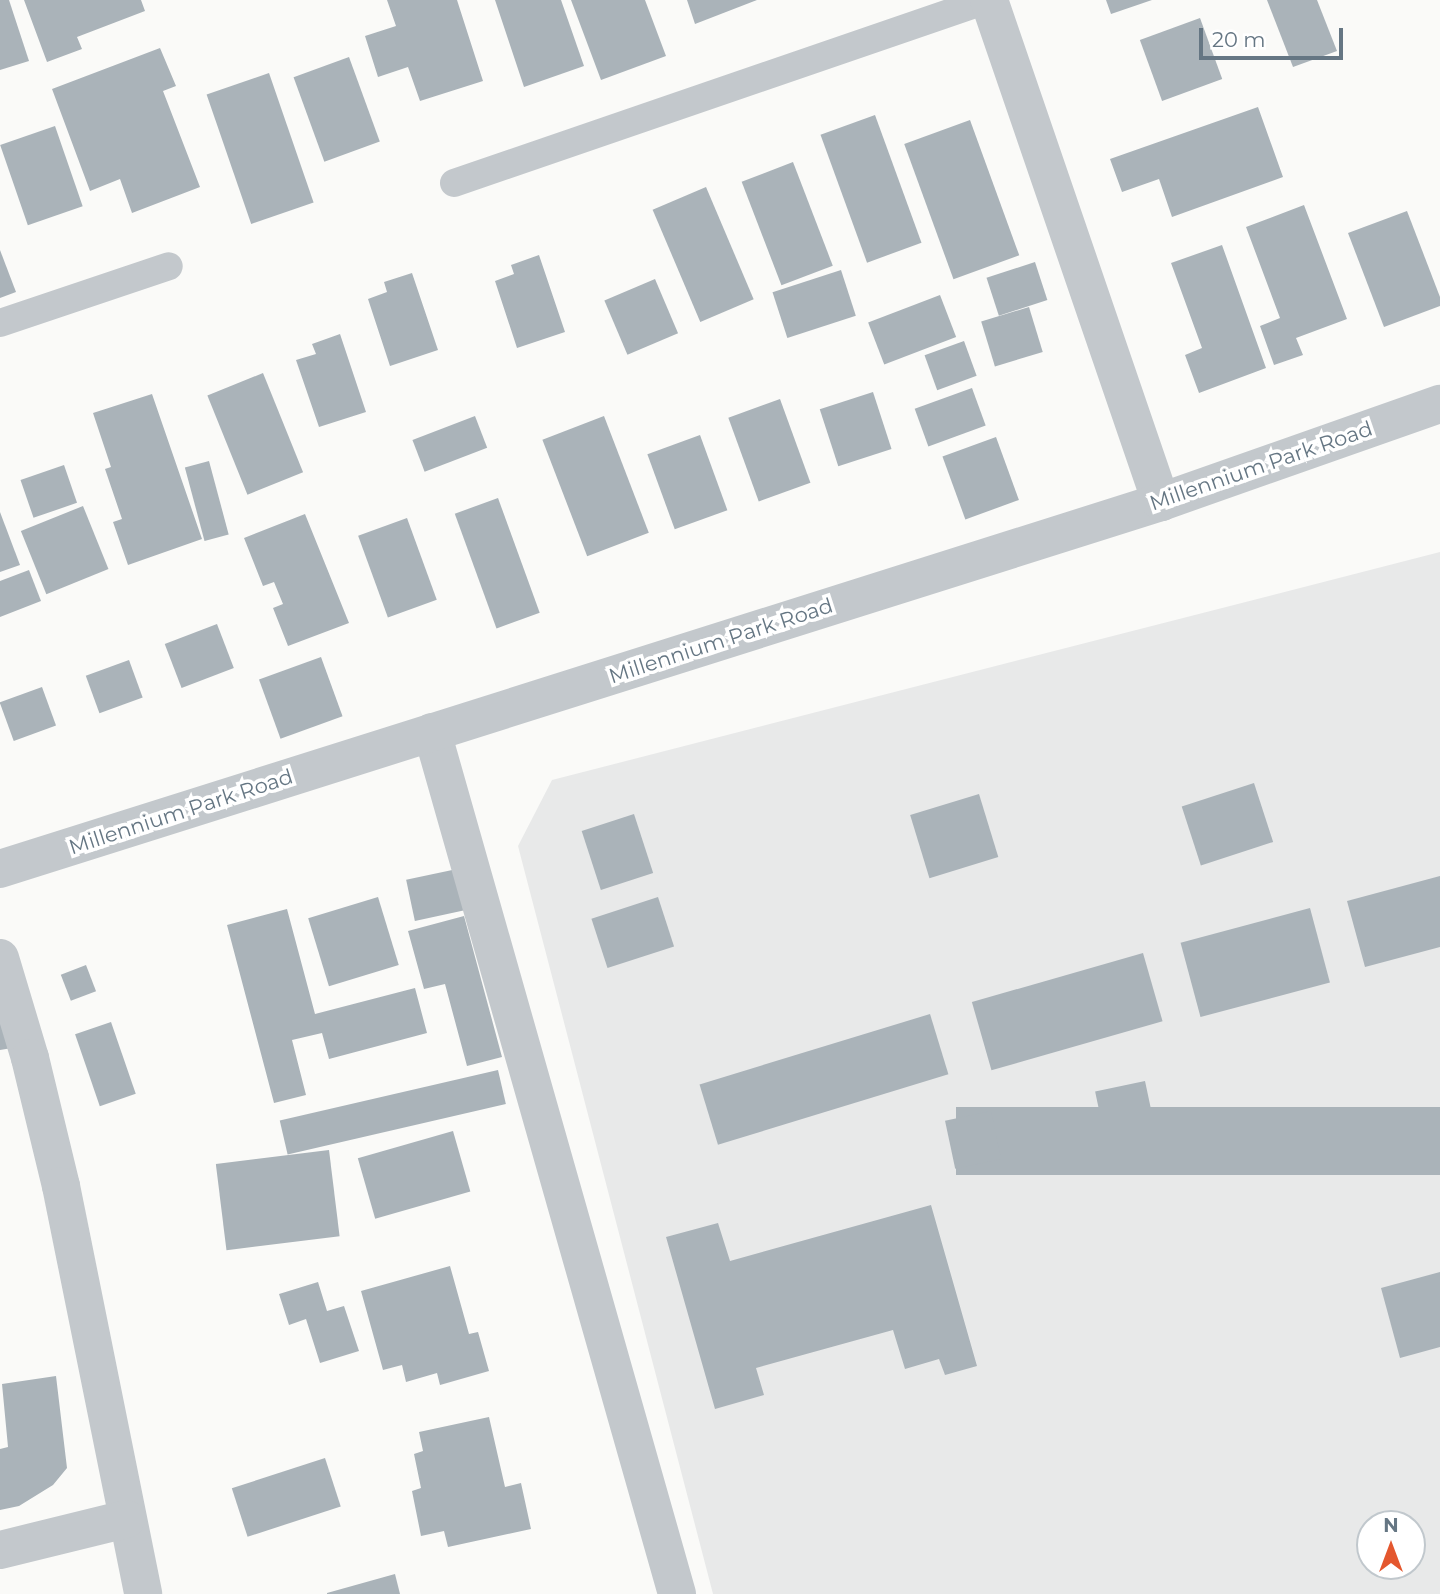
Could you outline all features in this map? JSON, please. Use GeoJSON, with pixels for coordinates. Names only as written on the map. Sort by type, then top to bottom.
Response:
{"type":"FeatureCollection","features":[{"type":"Feature","properties":{"kind":"street"},"geometry":{"type":"LineString","coordinates":[[988,0],[1161,502]]}},
{"type":"Feature","properties":{"kind":"street","name":"Millennium Park Road"},"geometry":{"type":"LineString","coordinates":[[0,869],[1161,502],[1440,404]]}},
{"type":"Feature","properties":{"kind":"street"},"geometry":{"type":"LineString","coordinates":[[432,732],[677,1594]]}},
{"type":"Feature","properties":{"kind":"street"},"geometry":{"type":"LineString","coordinates":[[0,958],[30,1058],[61,1186],[143,1594]]}},
{"type":"Feature","properties":{"kind":"street"},"geometry":{"type":"LineString","coordinates":[[0,1550],[126,1519]]}},
{"type":"Feature","properties":{"kind":"lane"},"geometry":{"type":"LineString","coordinates":[[454,183],[988,0]]}},
{"type":"Feature","properties":{"kind":"lane"},"geometry":{"type":"LineString","coordinates":[[0,323],[169,266]]}},
{"type":"Feature","properties":{"kind":"shaded area"},"geometry":{"type":"Polygon","coordinates":[[[1440,552],[1440,1594],[713,1594],[518,846],[552,780],[1440,552]]]}},
{"type":"Feature","properties":{"kind":"building"},"geometry":{"type":"Polygon","coordinates":[[[0,0],[9,0],[29,61],[0,70],[0,0]]]}},
{"type":"Feature","properties":{"kind":"building"},"geometry":{"type":"Polygon","coordinates":[[[24,0],[141,0],[145,11],[77,37],[82,49],[47,62],[24,0]]]}},
{"type":"Feature","properties":{"kind":"building"},"geometry":{"type":"Polygon","coordinates":[[[387,0],[457,0],[483,81],[420,101],[408,67],[378,77],[365,36],[396,26],[387,0]]]}},
{"type":"Feature","properties":{"kind":"building"},"geometry":{"type":"Polygon","coordinates":[[[495,0],[561,0],[584,66],[524,87],[495,0]]]}},
{"type":"Feature","properties":{"kind":"building"},"geometry":{"type":"Polygon","coordinates":[[[571,0],[645,0],[666,56],[601,80],[571,0]]]}},
{"type":"Feature","properties":{"kind":"building"},"geometry":{"type":"Polygon","coordinates":[[[687,0],[757,0],[695,24],[687,0]]]}},
{"type":"Feature","properties":{"kind":"building"},"geometry":{"type":"Polygon","coordinates":[[[1106,0],[1152,0],[1111,14],[1106,0]]]}},
{"type":"Feature","properties":{"kind":"building"},"geometry":{"type":"Polygon","coordinates":[[[1267,0],[1317,0],[1337,51],[1293,67],[1267,0]]]}},
{"type":"Feature","properties":{"kind":"building"},"geometry":{"type":"Polygon","coordinates":[[[1200,18],[1222,79],[1162,101],[1140,40],[1200,18]]]}},
{"type":"Feature","properties":{"kind":"building"},"geometry":{"type":"Polygon","coordinates":[[[160,48],[176,86],[163,91],[200,187],[132,213],[120,179],[90,191],[52,89],[160,48]]]}},
{"type":"Feature","properties":{"kind":"building"},"geometry":{"type":"Polygon","coordinates":[[[349,57],[380,142],[324,162],[294,77],[349,57]]]}},
{"type":"Feature","properties":{"kind":"building"},"geometry":{"type":"Polygon","coordinates":[[[269,73],[314,203],[251,224],[207,94],[269,73]]]}},
{"type":"Feature","properties":{"kind":"building"},"geometry":{"type":"Polygon","coordinates":[[[1258,107],[1283,177],[1172,217],[1159,179],[1122,192],[1110,159],[1258,107]]]}},
{"type":"Feature","properties":{"kind":"building"},"geometry":{"type":"Polygon","coordinates":[[[875,115],[922,243],[867,263],[820,135],[875,115]]]}},
{"type":"Feature","properties":{"kind":"building"},"geometry":{"type":"Polygon","coordinates":[[[970,120],[1019,255],[953,279],[904,144],[970,120]]]}},
{"type":"Feature","properties":{"kind":"building"},"geometry":{"type":"Polygon","coordinates":[[[55,126],[83,206],[28,225],[0,145],[55,126]]]}},
{"type":"Feature","properties":{"kind":"building"},"geometry":{"type":"Polygon","coordinates":[[[793,162],[833,266],[781,285],[742,182],[793,162]]]}},
{"type":"Feature","properties":{"kind":"building"},"geometry":{"type":"Polygon","coordinates":[[[706,187],[754,299],[700,322],[653,210],[706,187]]]}},
{"type":"Feature","properties":{"kind":"building"},"geometry":{"type":"Polygon","coordinates":[[[1304,205],[1347,319],[1296,338],[1303,355],[1274,365],[1260,326],[1280,318],[1246,227],[1304,205]]]}},
{"type":"Feature","properties":{"kind":"building"},"geometry":{"type":"Polygon","coordinates":[[[1407,211],[1440,297],[1440,306],[1384,327],[1348,233],[1407,211]]]}},
{"type":"Feature","properties":{"kind":"building"},"geometry":{"type":"Polygon","coordinates":[[[1222,245],[1266,368],[1199,393],[1185,355],[1202,348],[1171,263],[1222,245]]]}},
{"type":"Feature","properties":{"kind":"building"},"geometry":{"type":"Polygon","coordinates":[[[0,250],[16,292],[0,298],[0,250]]]}},
{"type":"Feature","properties":{"kind":"building"},"geometry":{"type":"Polygon","coordinates":[[[539,255],[565,332],[517,348],[495,281],[514,274],[511,265],[539,255]]]}},
{"type":"Feature","properties":{"kind":"building"},"geometry":{"type":"Polygon","coordinates":[[[1035,262],[1047,300],[999,316],[986,278],[1035,262]]]}},
{"type":"Feature","properties":{"kind":"building"},"geometry":{"type":"Polygon","coordinates":[[[841,270],[856,316],[787,338],[773,292],[841,270]]]}},
{"type":"Feature","properties":{"kind":"building"},"geometry":{"type":"Polygon","coordinates":[[[412,273],[438,350],[390,366],[368,299],[387,292],[384,282],[412,273]]]}},
{"type":"Feature","properties":{"kind":"building"},"geometry":{"type":"Polygon","coordinates":[[[655,279],[678,333],[627,355],[604,300],[655,279]]]}},
{"type":"Feature","properties":{"kind":"building"},"geometry":{"type":"Polygon","coordinates":[[[940,295],[956,337],[884,365],[868,323],[940,295]]]}},
{"type":"Feature","properties":{"kind":"building"},"geometry":{"type":"Polygon","coordinates":[[[1029,307],[1043,352],[995,367],[981,322],[1029,307]]]}},
{"type":"Feature","properties":{"kind":"building"},"geometry":{"type":"Polygon","coordinates":[[[340,334],[366,412],[319,427],[296,360],[316,354],[312,344],[340,334]]]}},
{"type":"Feature","properties":{"kind":"building"},"geometry":{"type":"Polygon","coordinates":[[[964,341],[977,376],[937,390],[925,355],[964,341]]]}},
{"type":"Feature","properties":{"kind":"building"},"geometry":{"type":"Polygon","coordinates":[[[263,373],[303,472],[247,495],[207,395],[263,373]]]}},
{"type":"Feature","properties":{"kind":"building"},"geometry":{"type":"Polygon","coordinates":[[[972,388],[986,426],[928,446],[915,409],[972,388]]]}},
{"type":"Feature","properties":{"kind":"building"},"geometry":{"type":"Polygon","coordinates":[[[873,392],[892,449],[838,466],[820,409],[873,392]]]}},
{"type":"Feature","properties":{"kind":"building"},"geometry":{"type":"Polygon","coordinates":[[[152,394],[202,539],[128,565],[113,522],[122,519],[105,469],[111,467],[93,413],[152,394]]]}},
{"type":"Feature","properties":{"kind":"building"},"geometry":{"type":"Polygon","coordinates":[[[780,399],[810,483],[759,501],[728,418],[780,399]]]}},
{"type":"Feature","properties":{"kind":"building"},"geometry":{"type":"Polygon","coordinates":[[[475,416],[487,448],[425,472],[412,440],[475,416]]]}},
{"type":"Feature","properties":{"kind":"building"},"geometry":{"type":"Polygon","coordinates":[[[604,416],[649,533],[587,556],[542,440],[604,416]]]}},
{"type":"Feature","properties":{"kind":"building"},"geometry":{"type":"Polygon","coordinates":[[[700,435],[727,510],[675,529],[647,454],[700,435]]]}},
{"type":"Feature","properties":{"kind":"building"},"geometry":{"type":"Polygon","coordinates":[[[996,437],[1019,500],[965,519],[942,456],[996,437]]]}},
{"type":"Feature","properties":{"kind":"building"},"geometry":{"type":"Polygon","coordinates":[[[209,461],[229,534],[205,541],[185,467],[209,461]]]}},
{"type":"Feature","properties":{"kind":"building"},"geometry":{"type":"Polygon","coordinates":[[[64,465],[77,503],[34,518],[21,480],[64,465]]]}},
{"type":"Feature","properties":{"kind":"building"},"geometry":{"type":"Polygon","coordinates":[[[498,498],[540,613],[497,628],[455,514],[498,498]]]}},
{"type":"Feature","properties":{"kind":"building"},"geometry":{"type":"Polygon","coordinates":[[[83,506],[108,569],[46,594],[21,531],[83,506]]]}},
{"type":"Feature","properties":{"kind":"building"},"geometry":{"type":"Polygon","coordinates":[[[0,512],[20,565],[0,572],[0,512]]]}},
{"type":"Feature","properties":{"kind":"building"},"geometry":{"type":"Polygon","coordinates":[[[305,514],[349,623],[288,646],[273,608],[283,604],[274,582],[263,586],[244,538],[305,514]]]}},
{"type":"Feature","properties":{"kind":"building"},"geometry":{"type":"Polygon","coordinates":[[[407,518],[437,600],[388,618],[358,536],[407,518]]]}},
{"type":"Feature","properties":{"kind":"building"},"geometry":{"type":"Polygon","coordinates":[[[29,570],[41,601],[0,617],[0,581],[29,570]]]}},
{"type":"Feature","properties":{"kind":"building"},"geometry":{"type":"Polygon","coordinates":[[[217,624],[234,668],[182,688],[165,644],[217,624]]]}},
{"type":"Feature","properties":{"kind":"building"},"geometry":{"type":"Polygon","coordinates":[[[321,657],[343,716],[281,739],[259,680],[321,657]]]}},
{"type":"Feature","properties":{"kind":"building"},"geometry":{"type":"Polygon","coordinates":[[[129,660],[143,698],[99,713],[86,676],[129,660]]]}},
{"type":"Feature","properties":{"kind":"building"},"geometry":{"type":"Polygon","coordinates":[[[42,687],[56,726],[14,741],[0,702],[42,687]]]}},
{"type":"Feature","properties":{"kind":"building"},"geometry":{"type":"Polygon","coordinates":[[[1254,783],[1273,842],[1201,865],[1182,806],[1254,783]]]}},
{"type":"Feature","properties":{"kind":"building"},"geometry":{"type":"Polygon","coordinates":[[[979,794],[998,857],[929,878],[910,815],[979,794]]]}},
{"type":"Feature","properties":{"kind":"building"},"geometry":{"type":"Polygon","coordinates":[[[634,814],[653,873],[601,890],[582,831],[634,814]]]}},
{"type":"Feature","properties":{"kind":"building"},"geometry":{"type":"Polygon","coordinates":[[[457,869],[466,910],[415,921],[406,880],[457,869]]]}},
{"type":"Feature","properties":{"kind":"building"},"geometry":{"type":"Polygon","coordinates":[[[1440,876],[1440,947],[1365,967],[1347,901],[1440,876]]]}},
{"type":"Feature","properties":{"kind":"building"},"geometry":{"type":"Polygon","coordinates":[[[378,897],[399,965],[329,986],[308,918],[378,897]]]}},
{"type":"Feature","properties":{"kind":"building"},"geometry":{"type":"Polygon","coordinates":[[[658,897],[674,946],[607,968],[591,919],[658,897]]]}},
{"type":"Feature","properties":{"kind":"building"},"geometry":{"type":"Polygon","coordinates":[[[1310,908],[1330,982],[1200,1017],[1181,943],[1310,908]]]}},
{"type":"Feature","properties":{"kind":"building"},"geometry":{"type":"Polygon","coordinates":[[[287,909],[315,1014],[415,988],[427,1033],[329,1059],[322,1033],[292,1040],[306,1095],[274,1103],[227,925],[287,909]]]}},
{"type":"Feature","properties":{"kind":"building"},"geometry":{"type":"Polygon","coordinates":[[[464,916],[502,1057],[467,1066],[445,984],[424,989],[408,931],[464,916]]]}},
{"type":"Feature","properties":{"kind":"building"},"geometry":{"type":"Polygon","coordinates":[[[1143,953],[1163,1021],[991,1070],[972,1002],[1143,953]]]}},
{"type":"Feature","properties":{"kind":"building"},"geometry":{"type":"Polygon","coordinates":[[[86,965],[96,991],[71,1001],[61,975],[86,965]]]}},
{"type":"Feature","properties":{"kind":"building"},"geometry":{"type":"Polygon","coordinates":[[[0,1002],[12,1048],[0,1050],[0,1002]]]}},
{"type":"Feature","properties":{"kind":"building"},"geometry":{"type":"Polygon","coordinates":[[[930,1014],[948,1074],[718,1145],[700,1084],[930,1014]]]}},
{"type":"Feature","properties":{"kind":"building"},"geometry":{"type":"Polygon","coordinates":[[[111,1022],[136,1094],[100,1106],[75,1034],[111,1022]]]}},
{"type":"Feature","properties":{"kind":"building"},"geometry":{"type":"Polygon","coordinates":[[[498,1070],[506,1104],[288,1154],[280,1120],[498,1070]]]}},
{"type":"Feature","properties":{"kind":"building"},"geometry":{"type":"Polygon","coordinates":[[[1145,1081],[1155,1128],[1105,1139],[1095,1092],[1145,1081]]]}},
{"type":"Feature","properties":{"kind":"building"},"geometry":{"type":"Polygon","coordinates":[[[956,1107],[1440,1107],[1440,1175],[956,1175],[956,1107]]]}},
{"type":"Feature","properties":{"kind":"building"},"geometry":{"type":"Polygon","coordinates":[[[991,1111],[1001,1159],[955,1169],[945,1121],[991,1111]]]}},
{"type":"Feature","properties":{"kind":"building"},"geometry":{"type":"Polygon","coordinates":[[[453,1131],[470,1192],[375,1219],[358,1158],[453,1131]]]}},
{"type":"Feature","properties":{"kind":"building"},"geometry":{"type":"Polygon","coordinates":[[[329,1150],[340,1236],[226,1250],[216,1164],[329,1150]]]}},
{"type":"Feature","properties":{"kind":"building"},"geometry":{"type":"Polygon","coordinates":[[[931,1205],[977,1366],[945,1375],[939,1359],[905,1369],[893,1330],[756,1368],[764,1395],[715,1409],[666,1237],[718,1223],[730,1261],[931,1205]]]}},
{"type":"Feature","properties":{"kind":"building"},"geometry":{"type":"Polygon","coordinates":[[[450,1266],[469,1334],[478,1332],[489,1371],[440,1385],[437,1373],[406,1382],[402,1365],[383,1370],[361,1291],[450,1266]]]}},
{"type":"Feature","properties":{"kind":"building"},"geometry":{"type":"Polygon","coordinates":[[[1440,1272],[1440,1347],[1400,1358],[1381,1288],[1440,1272]]]}},
{"type":"Feature","properties":{"kind":"building"},"geometry":{"type":"Polygon","coordinates":[[[318,1282],[327,1311],[344,1306],[359,1351],[320,1363],[306,1319],[289,1325],[279,1294],[318,1282]]]}},
{"type":"Feature","properties":{"kind":"building"},"geometry":{"type":"Polygon","coordinates":[[[56,1376],[67,1468],[53,1485],[19,1506],[0,1510],[0,1449],[8,1447],[2,1384],[56,1376]]]}},
{"type":"Feature","properties":{"kind":"building"},"geometry":{"type":"Polygon","coordinates":[[[489,1417],[505,1487],[521,1483],[531,1529],[448,1547],[444,1531],[421,1536],[412,1491],[421,1488],[414,1454],[423,1451],[419,1432],[489,1417]]]}},
{"type":"Feature","properties":{"kind":"building"},"geometry":{"type":"Polygon","coordinates":[[[325,1458],[341,1507],[248,1537],[232,1488],[325,1458]]]}},
{"type":"Feature","properties":{"kind":"building"},"geometry":{"type":"Polygon","coordinates":[[[395,1574],[400,1594],[327,1594],[327,1593],[395,1574]]]}}]}
